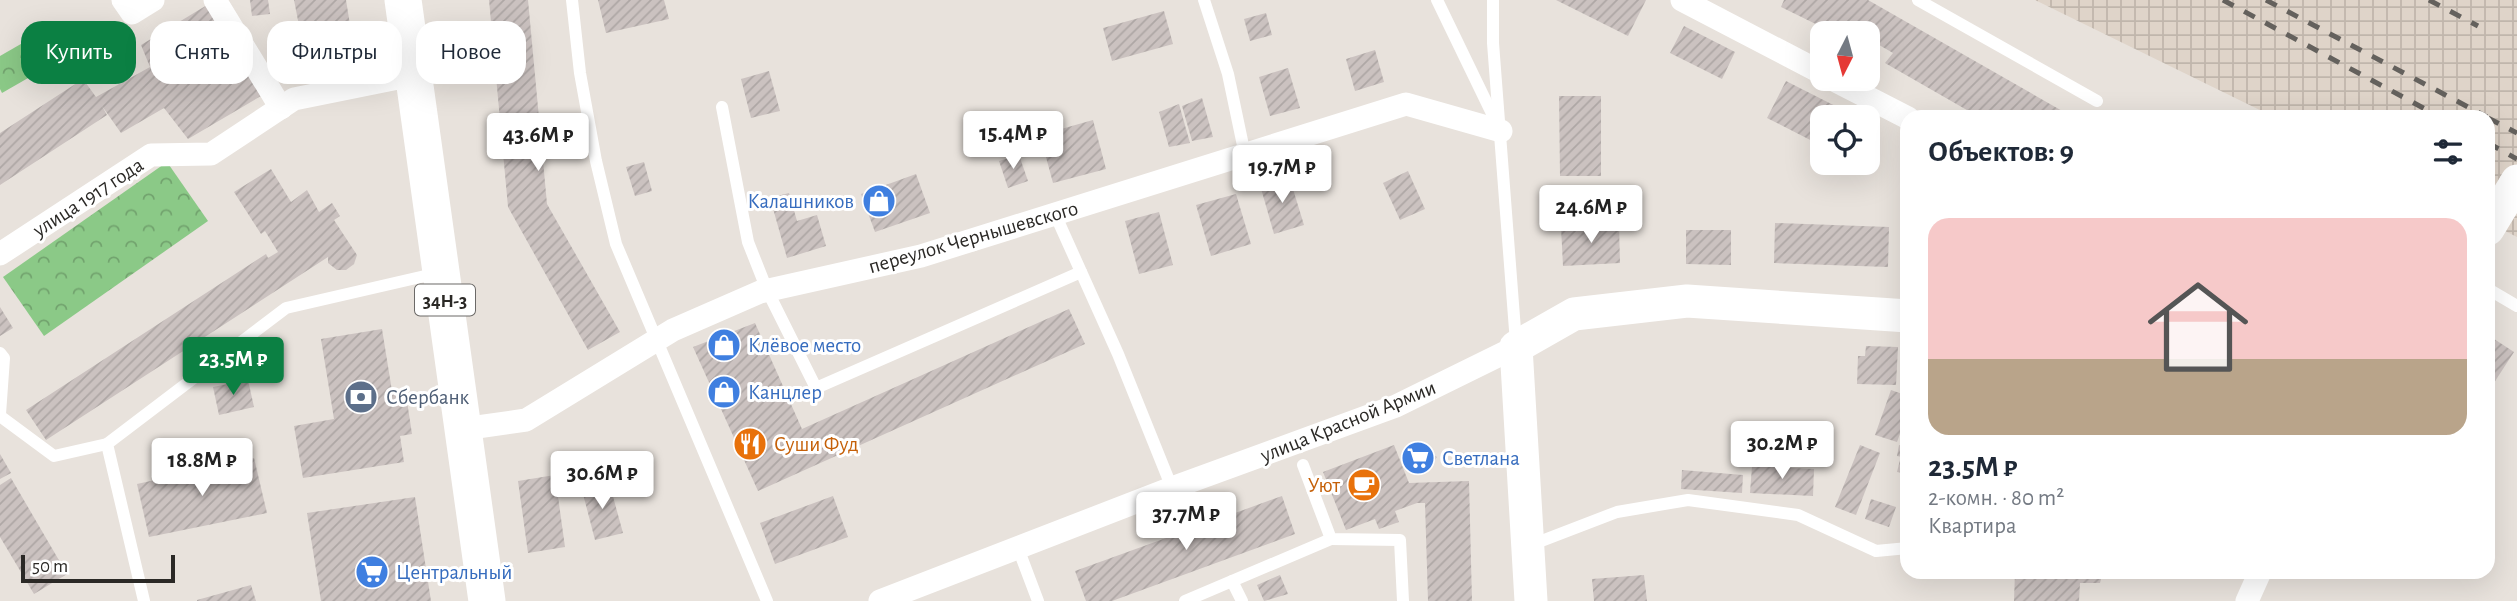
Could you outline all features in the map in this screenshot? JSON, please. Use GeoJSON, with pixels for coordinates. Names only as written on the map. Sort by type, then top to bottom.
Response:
{"type":"FeatureCollection","features":[{"type":"Feature","properties":{"kind":"main road","name":"34Н-3"},"geometry":{"type":"LineString","coordinates":[[403,0],[487,601]]}},
{"type":"Feature","properties":{"kind":"main road"},"geometry":{"type":"LineString","coordinates":[[2495,217],[2517,181]]}},
{"type":"Feature","properties":{"kind":"main road","name":"улица Красной Армии"},"geometry":{"type":"LineString","coordinates":[[1516,346],[1574,314],[1687,301],[1900,315]]}},
{"type":"Feature","properties":{"kind":"main road"},"geometry":{"type":"LineString","coordinates":[[1516,346],[1531,601]]}},
{"type":"Feature","properties":{"kind":"street"},"geometry":{"type":"LineString","coordinates":[[123,0],[132,13],[153,0]]}},
{"type":"Feature","properties":{"kind":"street"},"geometry":{"type":"LineString","coordinates":[[215,0],[281,108]]}},
{"type":"Feature","properties":{"kind":"street"},"geometry":{"type":"LineString","coordinates":[[1682,0],[1810,67]]}},
{"type":"Feature","properties":{"kind":"street","name":"улица 1917 года"},"geometry":{"type":"LineString","coordinates":[[0,254],[152,155],[211,154],[295,99],[414,75]]}},
{"type":"Feature","properties":{"kind":"street"},"geometry":{"type":"LineString","coordinates":[[1855,91],[1900,114]]}},
{"type":"Feature","properties":{"kind":"street","name":"переулок Чернышевского"},"geometry":{"type":"LineString","coordinates":[[463,429],[526,420],[673,330],[766,290],[922,256],[1406,104],[1500,131]]}},
{"type":"Feature","properties":{"kind":"street","name":"улица Красной Армии"},"geometry":{"type":"LineString","coordinates":[[880,601],[1172,488],[1396,406],[1516,346]]}},
{"type":"Feature","properties":{"kind":"street"},"geometry":{"type":"LineString","coordinates":[[2247,601],[2257,579]]}},
{"type":"Feature","properties":{"kind":"lane"},"geometry":{"type":"LineString","coordinates":[[572,0],[582,85],[596,161],[616,244],[705,449],[767,601]]}},
{"type":"Feature","properties":{"kind":"lane"},"geometry":{"type":"LineString","coordinates":[[1204,0],[1228,74],[1245,155]]}},
{"type":"Feature","properties":{"kind":"lane"},"geometry":{"type":"LineString","coordinates":[[1437,0],[1500,131]]}},
{"type":"Feature","properties":{"kind":"lane"},"geometry":{"type":"LineString","coordinates":[[1493,0],[1493,43],[1516,346]]}},
{"type":"Feature","properties":{"kind":"lane"},"geometry":{"type":"LineString","coordinates":[[1918,0],[2097,101]]}},
{"type":"Feature","properties":{"kind":"lane"},"geometry":{"type":"LineString","coordinates":[[722,107],[748,242],[766,290],[816,388],[1081,272]]}},
{"type":"Feature","properties":{"kind":"lane"},"geometry":{"type":"LineString","coordinates":[[1055,214],[1118,354],[1172,488]]}},
{"type":"Feature","properties":{"kind":"lane"},"geometry":{"type":"LineString","coordinates":[[0,353],[4,358],[0,415],[54,456],[107,444],[286,308],[441,273]]}},
{"type":"Feature","properties":{"kind":"lane"},"geometry":{"type":"LineString","coordinates":[[2495,293],[2517,306]]}},
{"type":"Feature","properties":{"kind":"lane"},"geometry":{"type":"LineString","coordinates":[[107,444],[144,601]]}},
{"type":"Feature","properties":{"kind":"lane"},"geometry":{"type":"LineString","coordinates":[[1303,465],[1331,539]]}},
{"type":"Feature","properties":{"kind":"lane"},"geometry":{"type":"LineString","coordinates":[[1528,547],[1617,512],[1688,500],[1798,515],[1876,551],[1900,549]]}},
{"type":"Feature","properties":{"kind":"lane"},"geometry":{"type":"LineString","coordinates":[[1185,601],[1331,539],[1400,540],[1402,601]]}},
{"type":"Feature","properties":{"kind":"lane"},"geometry":{"type":"LineString","coordinates":[[1018,548],[1038,601]]}},
{"type":"Feature","properties":{"kind":"lane"},"geometry":{"type":"LineString","coordinates":[[1232,581],[1242,601]]}},
{"type":"Feature","properties":{"kind":"shaded area"},"geometry":{"type":"Polygon","coordinates":[[[2035,0],[2517,0],[2517,237],[2495,226],[2495,110],[2260,110],[2035,0]]]}},
{"type":"Feature","properties":{"kind":"green space"},"geometry":{"type":"Polygon","coordinates":[[[21,44],[21,82],[2,93],[0,89],[0,56],[21,44]]]}},
{"type":"Feature","properties":{"kind":"green space"},"geometry":{"type":"Polygon","coordinates":[[[167,162],[208,221],[44,336],[3,277],[167,162]]]}},
{"type":"Feature","properties":{"kind":"building"},"geometry":{"type":"Polygon","coordinates":[[[250,0],[268,0],[270,14],[252,16],[250,0]]]}},
{"type":"Feature","properties":{"kind":"building"},"geometry":{"type":"Polygon","coordinates":[[[294,0],[346,0],[349,21],[298,21],[294,0]]]}},
{"type":"Feature","properties":{"kind":"building"},"geometry":{"type":"Polygon","coordinates":[[[489,0],[528,0],[547,204],[620,332],[588,350],[508,207],[497,84],[526,84],[526,21],[491,21],[489,0]]]}},
{"type":"Feature","properties":{"kind":"building"},"geometry":{"type":"Polygon","coordinates":[[[598,0],[664,0],[669,19],[606,33],[598,0]]]}},
{"type":"Feature","properties":{"kind":"building"},"geometry":{"type":"Polygon","coordinates":[[[1556,0],[1646,0],[1628,36],[1556,0]]]}},
{"type":"Feature","properties":{"kind":"building"},"geometry":{"type":"Polygon","coordinates":[[[1784,0],[1868,0],[2060,110],[1967,110],[1885,63],[1893,53],[1880,46],[1880,21],[1810,21],[1781,7],[1784,0]]]}},
{"type":"Feature","properties":{"kind":"building"},"geometry":{"type":"Polygon","coordinates":[[[207,5],[216,21],[181,21],[207,5]]]}},
{"type":"Feature","properties":{"kind":"building"},"geometry":{"type":"Polygon","coordinates":[[[1164,11],[1173,44],[1112,61],[1103,28],[1164,11]]]}},
{"type":"Feature","properties":{"kind":"building"},"geometry":{"type":"Polygon","coordinates":[[[1266,13],[1272,35],[1250,41],[1244,19],[1266,13]]]}},
{"type":"Feature","properties":{"kind":"building"},"geometry":{"type":"Polygon","coordinates":[[[1684,26],[1735,52],[1722,79],[1670,53],[1684,26]]]}},
{"type":"Feature","properties":{"kind":"building"},"geometry":{"type":"Polygon","coordinates":[[[150,40],[150,67],[141,45],[150,40]]]}},
{"type":"Feature","properties":{"kind":"building"},"geometry":{"type":"Polygon","coordinates":[[[1375,50],[1384,82],[1355,91],[1346,59],[1375,50]]]}},
{"type":"Feature","properties":{"kind":"building"},"geometry":{"type":"Polygon","coordinates":[[[150,67],[150,84],[253,83],[261,96],[188,139],[164,108],[121,133],[102,106],[107,115],[0,185],[0,133],[75,84],[87,84],[96,97],[119,84],[136,84],[136,75],[150,67]]]}},
{"type":"Feature","properties":{"kind":"building"},"geometry":{"type":"Polygon","coordinates":[[[1288,68],[1300,108],[1270,116],[1259,77],[1288,68]]]}},
{"type":"Feature","properties":{"kind":"building"},"geometry":{"type":"Polygon","coordinates":[[[769,71],[780,111],[751,118],[741,79],[769,71]]]}},
{"type":"Feature","properties":{"kind":"building"},"geometry":{"type":"Polygon","coordinates":[[[1786,81],[1833,105],[1810,105],[1810,140],[1767,118],[1786,81]]]}},
{"type":"Feature","properties":{"kind":"building"},"geometry":{"type":"Polygon","coordinates":[[[1559,96],[1601,96],[1601,176],[1560,176],[1559,96]]]}},
{"type":"Feature","properties":{"kind":"building"},"geometry":{"type":"Polygon","coordinates":[[[1202,98],[1213,137],[1192,141],[1182,106],[1202,98]]]}},
{"type":"Feature","properties":{"kind":"building"},"geometry":{"type":"Polygon","coordinates":[[[1179,104],[1190,143],[1169,147],[1159,112],[1179,104]]]}},
{"type":"Feature","properties":{"kind":"building"},"geometry":{"type":"Polygon","coordinates":[[[1093,120],[1106,169],[1053,183],[1040,135],[1093,120]]]}},
{"type":"Feature","properties":{"kind":"building"},"geometry":{"type":"Polygon","coordinates":[[[1019,155],[1028,181],[1008,188],[999,161],[1019,155]]]}},
{"type":"Feature","properties":{"kind":"building"},"geometry":{"type":"Polygon","coordinates":[[[644,162],[652,191],[635,196],[626,167],[644,162]]]}},
{"type":"Feature","properties":{"kind":"building"},"geometry":{"type":"Polygon","coordinates":[[[271,169],[291,202],[307,190],[319,212],[332,203],[340,216],[334,220],[357,255],[354,264],[346,270],[337,270],[328,263],[328,257],[46,440],[26,410],[266,254],[268,258],[278,252],[265,231],[261,234],[234,192],[271,169]]]}},
{"type":"Feature","properties":{"kind":"building"},"geometry":{"type":"Polygon","coordinates":[[[1408,171],[1425,209],[1400,220],[1383,183],[1408,171]]]}},
{"type":"Feature","properties":{"kind":"building"},"geometry":{"type":"Polygon","coordinates":[[[916,174],[930,213],[875,232],[861,194],[916,174]]]}},
{"type":"Feature","properties":{"kind":"building"},"geometry":{"type":"Polygon","coordinates":[[[1289,176],[1304,225],[1274,234],[1260,185],[1289,176]]]}},
{"type":"Feature","properties":{"kind":"building"},"geometry":{"type":"Polygon","coordinates":[[[789,193],[797,221],[817,215],[826,246],[787,258],[770,198],[789,193]]]}},
{"type":"Feature","properties":{"kind":"building"},"geometry":{"type":"Polygon","coordinates":[[[1236,194],[1251,244],[1211,256],[1196,205],[1236,194]]]}},
{"type":"Feature","properties":{"kind":"building"},"geometry":{"type":"Polygon","coordinates":[[[1159,212],[1173,265],[1139,274],[1125,221],[1159,212]]]}},
{"type":"Feature","properties":{"kind":"building"},"geometry":{"type":"Polygon","coordinates":[[[1775,223],[1889,227],[1888,267],[1774,263],[1775,223]]]}},
{"type":"Feature","properties":{"kind":"building"},"geometry":{"type":"Polygon","coordinates":[[[1619,225],[1620,263],[1563,266],[1561,227],[1619,225]]]}},
{"type":"Feature","properties":{"kind":"building"},"geometry":{"type":"Polygon","coordinates":[[[1686,230],[1731,230],[1731,265],[1686,264],[1686,230]]]}},
{"type":"Feature","properties":{"kind":"building"},"geometry":{"type":"Polygon","coordinates":[[[0,307],[13,328],[0,336],[0,307]]]}},
{"type":"Feature","properties":{"kind":"building"},"geometry":{"type":"Polygon","coordinates":[[[1069,309],[1085,344],[758,491],[693,347],[755,323],[802,429],[1069,309]]]}},
{"type":"Feature","properties":{"kind":"building"},"geometry":{"type":"Polygon","coordinates":[[[382,329],[392,391],[405,388],[412,434],[400,436],[404,462],[303,478],[294,426],[334,419],[321,339],[382,329]]]}},
{"type":"Feature","properties":{"kind":"building"},"geometry":{"type":"Polygon","coordinates":[[[2495,340],[2514,352],[2495,381],[2495,340]]]}},
{"type":"Feature","properties":{"kind":"building"},"geometry":{"type":"Polygon","coordinates":[[[1866,346],[1898,347],[1896,385],[1857,384],[1858,356],[1865,356],[1866,346]]]}},
{"type":"Feature","properties":{"kind":"building"},"geometry":{"type":"Polygon","coordinates":[[[248,380],[254,407],[219,415],[213,387],[248,380]]]}},
{"type":"Feature","properties":{"kind":"building"},"geometry":{"type":"Polygon","coordinates":[[[1891,390],[1900,393],[1900,434],[1897,442],[1875,435],[1891,390]]]}},
{"type":"Feature","properties":{"kind":"building"},"geometry":{"type":"Polygon","coordinates":[[[1416,443],[1437,457],[1426,473],[1405,458],[1416,443]]]}},
{"type":"Feature","properties":{"kind":"building"},"geometry":{"type":"Polygon","coordinates":[[[1394,445],[1409,483],[1469,481],[1472,601],[1428,601],[1425,503],[1395,511],[1399,522],[1379,529],[1375,519],[1346,530],[1323,472],[1394,445]]]}},
{"type":"Feature","properties":{"kind":"building"},"geometry":{"type":"Polygon","coordinates":[[[1860,445],[1880,453],[1856,515],[1835,507],[1860,445]]]}},
{"type":"Feature","properties":{"kind":"building"},"geometry":{"type":"Polygon","coordinates":[[[0,454],[11,473],[0,479],[0,454]]]}},
{"type":"Feature","properties":{"kind":"building"},"geometry":{"type":"Polygon","coordinates":[[[254,458],[267,513],[149,537],[137,484],[254,458]]]}},
{"type":"Feature","properties":{"kind":"building"},"geometry":{"type":"Polygon","coordinates":[[[1752,466],[1814,469],[1813,496],[1750,493],[1752,466]]]}},
{"type":"Feature","properties":{"kind":"building"},"geometry":{"type":"Polygon","coordinates":[[[1682,470],[1743,475],[1742,493],[1681,489],[1682,470]]]}},
{"type":"Feature","properties":{"kind":"building"},"geometry":{"type":"Polygon","coordinates":[[[555,475],[565,547],[528,553],[518,481],[555,475]]]}},
{"type":"Feature","properties":{"kind":"building"},"geometry":{"type":"Polygon","coordinates":[[[11,478],[67,574],[34,594],[0,537],[0,485],[11,478]]]}},
{"type":"Feature","properties":{"kind":"building"},"geometry":{"type":"Polygon","coordinates":[[[609,482],[623,533],[595,540],[582,490],[609,482]]]}},
{"type":"Feature","properties":{"kind":"building"},"geometry":{"type":"Polygon","coordinates":[[[833,496],[848,537],[775,564],[760,523],[833,496]]]}},
{"type":"Feature","properties":{"kind":"building"},"geometry":{"type":"Polygon","coordinates":[[[1282,496],[1295,534],[1112,601],[1086,601],[1075,571],[1282,496]]]}},
{"type":"Feature","properties":{"kind":"building"},"geometry":{"type":"Polygon","coordinates":[[[415,497],[431,601],[321,601],[307,513],[415,497]]]}},
{"type":"Feature","properties":{"kind":"building"},"geometry":{"type":"Polygon","coordinates":[[[1871,499],[1896,507],[1889,527],[1865,519],[1871,499]]]}},
{"type":"Feature","properties":{"kind":"building"},"geometry":{"type":"Polygon","coordinates":[[[1280,575],[1288,594],[1264,601],[1257,585],[1280,575]]]}},
{"type":"Feature","properties":{"kind":"building"},"geometry":{"type":"Polygon","coordinates":[[[1644,575],[1647,601],[1594,601],[1592,579],[1644,575]]]}},
{"type":"Feature","properties":{"kind":"building"},"geometry":{"type":"Polygon","coordinates":[[[2015,579],[2101,579],[2100,583],[2080,583],[2079,601],[2014,601],[2015,579]]]}},
{"type":"Feature","properties":{"kind":"building"},"geometry":{"type":"Polygon","coordinates":[[[251,585],[256,601],[197,601],[197,600],[251,585]]]}},
{"type":"Feature","properties":{"kind":"railway"},"geometry":{"type":"LineString","coordinates":[[2223,0],[2427,110]]}},
{"type":"Feature","properties":{"kind":"railway"},"geometry":{"type":"LineString","coordinates":[[2266,0],[2474,110]]}},
{"type":"Feature","properties":{"kind":"railway"},"geometry":{"type":"LineString","coordinates":[[2429,0],[2478,26]]}},
{"type":"Feature","properties":{"kind":"railway"},"geometry":{"type":"LineString","coordinates":[[2495,122],[2517,133]]}},
{"type":"Feature","properties":{"kind":"railway"},"geometry":{"type":"LineString","coordinates":[[2495,147],[2517,159]]}},
{"type":"Feature","properties":{"kind":"place","name":"Калашников"},"geometry":{"type":"Point","coordinates":[879,201]}},
{"type":"Feature","properties":{"kind":"place","name":"Клёвое место"},"geometry":{"type":"Point","coordinates":[724,345]}},
{"type":"Feature","properties":{"kind":"place","name":"Канцлер"},"geometry":{"type":"Point","coordinates":[724,392]}},
{"type":"Feature","properties":{"kind":"place","name":"Сбербанк"},"geometry":{"type":"Point","coordinates":[361,397]}},
{"type":"Feature","properties":{"kind":"place","name":"Суши Фуд"},"geometry":{"type":"Point","coordinates":[750,444]}},
{"type":"Feature","properties":{"kind":"place","name":"Светлана"},"geometry":{"type":"Point","coordinates":[1418,458]}},
{"type":"Feature","properties":{"kind":"place","name":"Уют"},"geometry":{"type":"Point","coordinates":[1364,485]}},
{"type":"Feature","properties":{"kind":"place","name":"Центральный"},"geometry":{"type":"Point","coordinates":[372,572]}}]}
